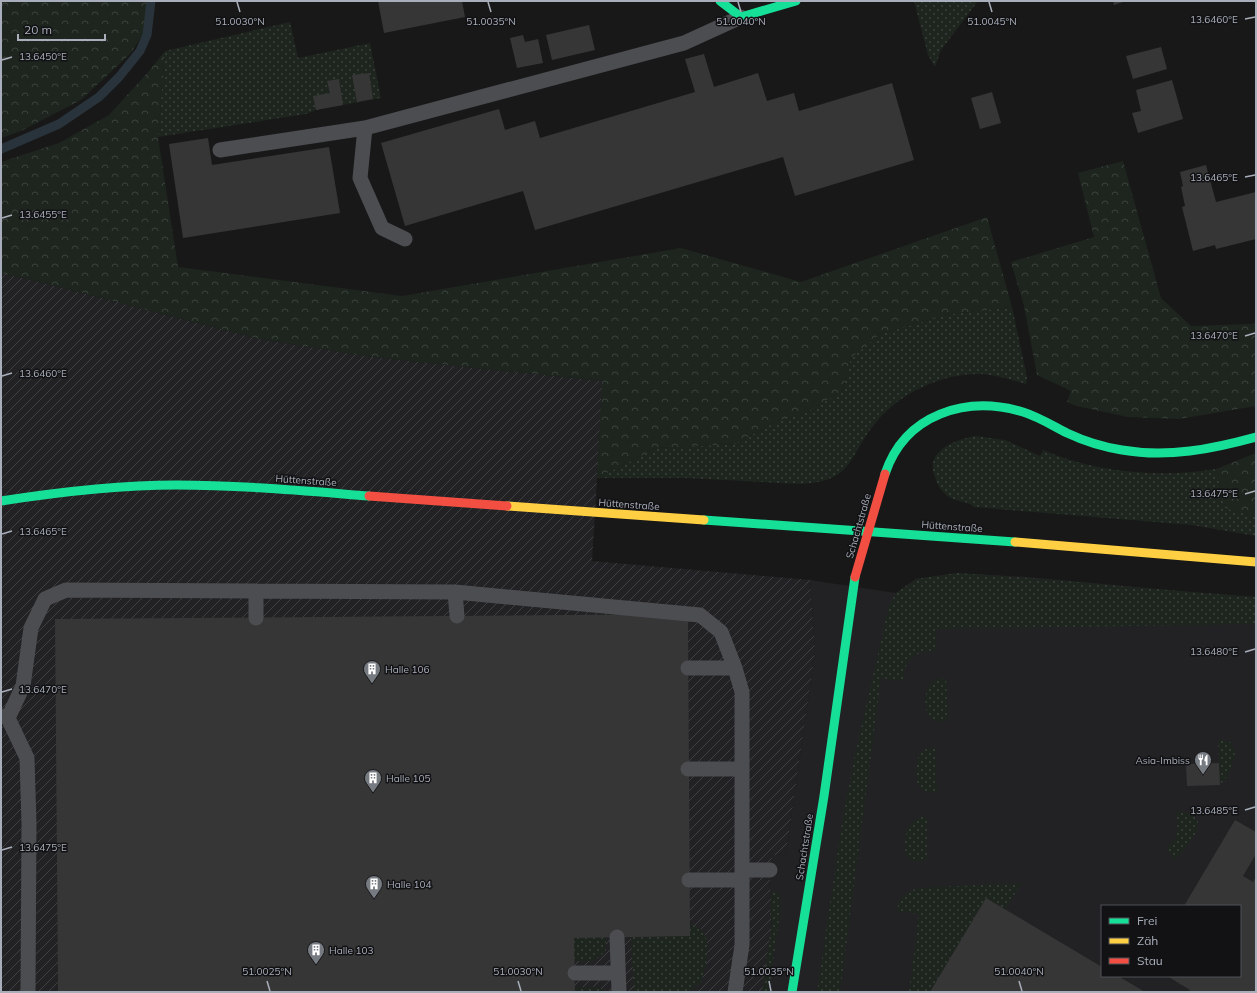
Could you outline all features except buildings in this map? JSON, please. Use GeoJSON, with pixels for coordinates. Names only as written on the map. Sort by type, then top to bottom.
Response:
{"type":"FeatureCollection","features":[{"type":"Feature","properties":{"kind":"main road"},"geometry":{"type":"LineString","coordinates":[[720,1],[741,17],[796,1]]}},
{"type":"Feature","properties":{"kind":"main road","name":"Schachtstraße"},"geometry":{"type":"LineString","coordinates":[[792,992],[831,743],[854,580],[885,471],[894,451],[903,439],[916,427],[933,417],[953,410],[994,407],[1019,411],[1037,417],[1076,437],[1103,446],[1135,452],[1164,455],[1203,451],[1256,437]]}},
{"type":"Feature","properties":{"kind":"main road","name":"Hüttenstraße"},"geometry":{"type":"LineString","coordinates":[[1,501],[35,495],[96,488],[175,485],[237,487],[963,538],[1256,562]]}},
{"type":"Feature","properties":{"kind":"lane"},"geometry":{"type":"LineString","coordinates":[[220,150],[365,128],[684,43],[741,17]]}},
{"type":"Feature","properties":{"kind":"lane"},"geometry":{"type":"LineString","coordinates":[[365,128],[360,178],[382,228],[406,239]]}},
{"type":"Feature","properties":{"kind":"lane"},"geometry":{"type":"LineString","coordinates":[[28,992],[29,824],[27,758],[4,717],[23,686],[31,628],[45,598],[66,590],[455,592],[700,615],[721,632],[735,668],[742,692],[742,945],[735,992]]}},
{"type":"Feature","properties":{"kind":"lane"},"geometry":{"type":"LineString","coordinates":[[256,591],[256,618]]}},
{"type":"Feature","properties":{"kind":"lane"},"geometry":{"type":"LineString","coordinates":[[455,592],[457,616]]}},
{"type":"Feature","properties":{"kind":"lane"},"geometry":{"type":"LineString","coordinates":[[688,668],[735,668]]}},
{"type":"Feature","properties":{"kind":"lane"},"geometry":{"type":"LineString","coordinates":[[688,769],[742,769]]}},
{"type":"Feature","properties":{"kind":"lane"},"geometry":{"type":"LineString","coordinates":[[689,880],[742,875],[770,870]]}},
{"type":"Feature","properties":{"kind":"lane"},"geometry":{"type":"LineString","coordinates":[[617,937],[619,992]]}},
{"type":"Feature","properties":{"kind":"lane"},"geometry":{"type":"LineString","coordinates":[[575,973],[618,973]]}},
{"type":"Feature","properties":{"kind":"shaded area"},"geometry":{"type":"Polygon","coordinates":[[[1,273],[259,339],[380,358],[603,381],[592,561],[810,580],[815,652],[786,853],[772,856],[769,889],[772,890],[770,916],[772,920],[766,992],[1,992],[1,273]]]}},
{"type":"Feature","properties":{"kind":"shaded area"},"geometry":{"type":"Polygon","coordinates":[[[957,573],[1028,577],[1256,597],[1256,992],[766,992],[775,925],[770,916],[772,890],[769,889],[772,856],[786,853],[815,652],[810,580],[896,593],[916,579],[957,573]]]}},
{"type":"Feature","properties":{"kind":"green space"},"geometry":{"type":"Polygon","coordinates":[[[1,1],[149,1],[144,33],[130,54],[81,100],[21,131],[1,138],[1,1]]]}},
{"type":"Feature","properties":{"kind":"green space"},"geometry":{"type":"Polygon","coordinates":[[[914,1],[978,1],[941,50],[935,67],[928,55],[914,1]]]}},
{"type":"Feature","properties":{"kind":"green space"},"geometry":{"type":"Polygon","coordinates":[[[290,22],[298,58],[370,43],[381,98],[316,110],[306,114],[158,137],[165,51],[290,22]]]}},
{"type":"Feature","properties":{"kind":"green space"},"geometry":{"type":"Polygon","coordinates":[[[165,51],[158,137],[178,267],[402,296],[681,248],[801,282],[987,217],[1012,307],[950,314],[880,334],[851,358],[842,391],[807,412],[780,420],[735,444],[657,448],[597,478],[602,381],[380,358],[259,339],[1,273],[1,162],[59,143],[109,115],[165,51]]]}},
{"type":"Feature","properties":{"kind":"green space"},"geometry":{"type":"Polygon","coordinates":[[[1123,161],[1161,298],[1191,326],[1251,324],[1256,322],[1256,406],[1179,419],[1128,417],[1076,406],[1067,402],[1071,391],[1037,375],[1024,306],[1011,262],[1094,237],[1078,173],[1123,161]]]}},
{"type":"Feature","properties":{"kind":"green space"},"geometry":{"type":"Polygon","coordinates":[[[1012,307],[1027,377],[1026,384],[982,374],[952,377],[924,386],[898,401],[887,411],[868,433],[848,464],[841,472],[831,478],[818,482],[800,484],[685,478],[597,478],[657,448],[735,444],[780,420],[807,412],[842,391],[851,358],[880,334],[950,314],[1012,307]]]}},
{"type":"Feature","properties":{"kind":"green space"},"geometry":{"type":"Polygon","coordinates":[[[975,436],[1005,440],[1040,456],[1043,450],[1084,464],[1128,472],[1173,473],[1216,469],[1225,508],[1256,516],[1256,536],[1192,525],[974,507],[968,503],[952,499],[944,493],[937,483],[933,468],[934,460],[943,448],[959,440],[975,436]]]}},
{"type":"Feature","properties":{"kind":"green space"},"geometry":{"type":"Polygon","coordinates":[[[1256,453],[1256,516],[1225,508],[1216,469],[1256,453]]]}},
{"type":"Feature","properties":{"kind":"green space"},"geometry":{"type":"Polygon","coordinates":[[[957,573],[1256,597],[1256,624],[936,629],[936,651],[922,653],[912,658],[906,667],[903,681],[881,678],[840,992],[817,992],[842,823],[855,755],[889,606],[896,593],[916,579],[957,573]]]}},
{"type":"Feature","properties":{"kind":"green space"},"geometry":{"type":"Polygon","coordinates":[[[946,678],[948,721],[936,721],[931,718],[926,709],[927,692],[931,683],[936,680],[946,678]]]}},
{"type":"Feature","properties":{"kind":"green space"},"geometry":{"type":"Polygon","coordinates":[[[1218,740],[1230,742],[1235,749],[1231,768],[1220,785],[1218,740]]]}},
{"type":"Feature","properties":{"kind":"green space"},"geometry":{"type":"Polygon","coordinates":[[[928,748],[935,748],[937,793],[921,789],[916,777],[917,761],[922,752],[928,748]]]}},
{"type":"Feature","properties":{"kind":"green space"},"geometry":{"type":"Polygon","coordinates":[[[1177,812],[1184,812],[1194,816],[1198,821],[1196,832],[1193,837],[1186,847],[1174,859],[1166,848],[1171,844],[1176,836],[1177,812]]]}},
{"type":"Feature","properties":{"kind":"green space"},"geometry":{"type":"Polygon","coordinates":[[[920,817],[927,817],[927,860],[913,861],[906,853],[905,842],[907,830],[910,825],[920,817]]]}},
{"type":"Feature","properties":{"kind":"green space"},"geometry":{"type":"Polygon","coordinates":[[[1022,883],[1005,909],[986,898],[930,992],[909,992],[919,914],[897,911],[903,896],[917,888],[1022,883]]]}},
{"type":"Feature","properties":{"kind":"green space"},"geometry":{"type":"Polygon","coordinates":[[[772,890],[779,895],[781,905],[769,992],[762,992],[772,920],[770,916],[772,890]]]}},
{"type":"Feature","properties":{"kind":"green space"},"geometry":{"type":"Polygon","coordinates":[[[689,924],[698,927],[706,938],[707,954],[705,970],[701,983],[688,992],[634,992],[631,937],[689,936],[689,924]]]}},
{"type":"Feature","properties":{"kind":"green space"},"geometry":{"type":"Polygon","coordinates":[[[606,937],[606,951],[594,961],[574,961],[574,938],[606,937]]]}},
{"type":"Feature","properties":{"kind":"green space"},"geometry":{"type":"Polygon","coordinates":[[[574,987],[599,987],[605,992],[575,992],[574,987]]]}},
{"type":"Feature","properties":{"kind":"waterway"},"geometry":{"type":"LineString","coordinates":[[1,149],[59,124],[99,97],[119,77],[140,51],[147,35],[151,1]]}},
{"type":"Feature","properties":{"kind":"traffic: fast"},"geometry":{"type":"LineString","coordinates":[[720,1],[741,17],[796,1]]}},
{"type":"Feature","properties":{"kind":"traffic: fast"},"geometry":{"type":"LineString","coordinates":[[885,474],[894,453],[907,437],[922,424],[940,414],[960,408],[980,406],[1002,407],[1023,412],[1087,441],[1115,449],[1139,452],[1173,453],[1190,451],[1256,437]]}},
{"type":"Feature","properties":{"kind":"traffic: fast"},"geometry":{"type":"LineString","coordinates":[[1,501],[88,490],[132,486],[176,485],[248,487],[369,496]]}},
{"type":"Feature","properties":{"kind":"traffic: fast"},"geometry":{"type":"LineString","coordinates":[[704,520],[1015,542]]}},
{"type":"Feature","properties":{"kind":"traffic: fast"},"geometry":{"type":"LineString","coordinates":[[792,992],[824,796],[855,577]]}},
{"type":"Feature","properties":{"kind":"traffic: slow"},"geometry":{"type":"LineString","coordinates":[[507,506],[704,520]]}},
{"type":"Feature","properties":{"kind":"traffic: slow"},"geometry":{"type":"LineString","coordinates":[[1015,542],[1256,562]]}},
{"type":"Feature","properties":{"kind":"traffic: jam"},"geometry":{"type":"LineString","coordinates":[[855,577],[885,474]]}},
{"type":"Feature","properties":{"kind":"traffic: jam"},"geometry":{"type":"LineString","coordinates":[[369,496],[507,506]]}},
{"type":"Feature","properties":{"kind":"place","name":"Halle 106"},"geometry":{"type":"Point","coordinates":[372,684]}},
{"type":"Feature","properties":{"kind":"place","name":"Asia-Imbiss"},"geometry":{"type":"Point","coordinates":[1203,775]}},
{"type":"Feature","properties":{"kind":"place","name":"Halle 105"},"geometry":{"type":"Point","coordinates":[373,793]}},
{"type":"Feature","properties":{"kind":"place","name":"Halle 104"},"geometry":{"type":"Point","coordinates":[374,899]}},
{"type":"Feature","properties":{"kind":"place","name":"Halle 103"},"geometry":{"type":"Point","coordinates":[316,965]}}]}
